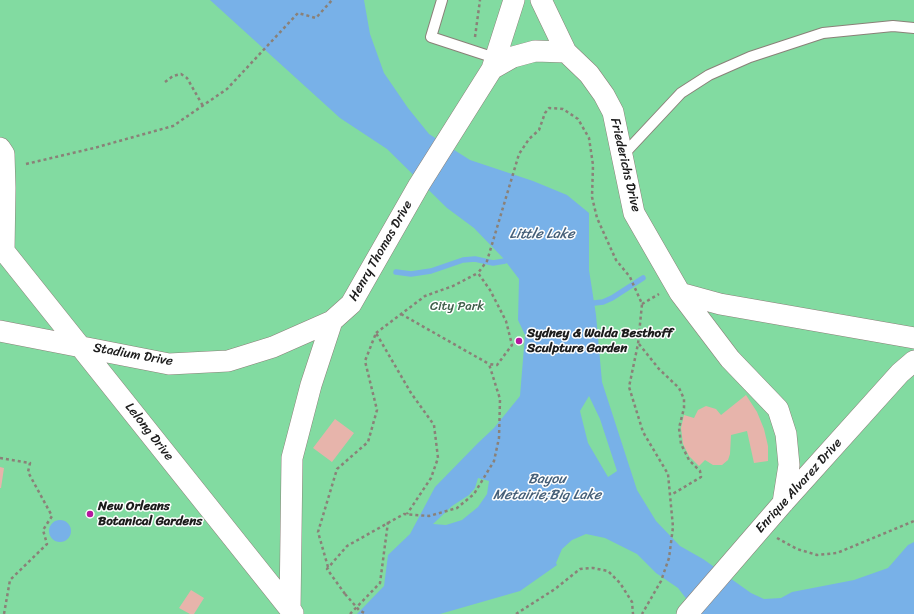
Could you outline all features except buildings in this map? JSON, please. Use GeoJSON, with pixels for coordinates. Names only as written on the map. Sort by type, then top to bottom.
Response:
{"type":"FeatureCollection","features":[{"type":"Feature","properties":{"kind":"street","name":"Henry Thomas Drive"},"geometry":{"type":"LineString","coordinates":[[332,321],[351,304],[419,185],[453,134],[494,63],[514,0]]}},
{"type":"Feature","properties":{"kind":"street","name":"Friederichs Drive"},"geometry":{"type":"LineString","coordinates":[[541,0],[566,52],[589,74],[604,95],[613,112],[634,213],[680,293],[730,358],[778,409],[786,434],[788,466],[783,503]]}},
{"type":"Feature","properties":{"kind":"street"},"geometry":{"type":"LineString","coordinates":[[494,63],[535,51],[566,52]]}},
{"type":"Feature","properties":{"kind":"street"},"geometry":{"type":"LineString","coordinates":[[0,148],[4,154],[5,188],[2,250]]}},
{"type":"Feature","properties":{"kind":"street","name":"Lelong Drive"},"geometry":{"type":"LineString","coordinates":[[2,250],[82,346],[287,613]]}},
{"type":"Feature","properties":{"kind":"street"},"geometry":{"type":"LineString","coordinates":[[680,293],[720,304],[914,338]]}},
{"type":"Feature","properties":{"kind":"street"},"geometry":{"type":"LineString","coordinates":[[287,613],[292,458],[311,385],[332,321]]}},
{"type":"Feature","properties":{"kind":"street","name":"Stadium Drive"},"geometry":{"type":"LineString","coordinates":[[0,331],[169,364],[228,361],[273,347],[332,321]]}},
{"type":"Feature","properties":{"kind":"street","name":"Enrique Alvarez Drive"},"geometry":{"type":"LineString","coordinates":[[687,614],[783,503],[900,373],[914,361]]}},
{"type":"Feature","properties":{"kind":"lane"},"geometry":{"type":"LineString","coordinates":[[442,0],[431,37],[494,63]]}},
{"type":"Feature","properties":{"kind":"lane"},"geometry":{"type":"LineString","coordinates":[[623,155],[681,93],[708,75],[750,58],[823,33],[893,26],[914,28]]}},
{"type":"Feature","properties":{"kind":"path"},"geometry":{"type":"LineString","coordinates":[[26,164],[94,148],[173,126],[227,89],[298,13],[316,18],[332,0]]}},
{"type":"Feature","properties":{"kind":"path"},"geometry":{"type":"LineString","coordinates":[[165,82],[173,76],[181,74],[187,78],[203,106]]}},
{"type":"Feature","properties":{"kind":"path"},"geometry":{"type":"LineString","coordinates":[[366,614],[359,610],[330,572],[318,532],[337,469],[368,442],[370,436],[377,410],[366,361],[376,333],[425,296],[453,286],[478,273],[489,256],[519,154],[529,140],[539,130],[545,113],[549,108],[563,109],[578,120],[588,138],[593,166],[592,197],[597,218],[616,260],[630,277],[642,304],[638,344],[629,387],[643,432],[668,474],[673,527],[669,558],[657,591],[642,614]]}},
{"type":"Feature","properties":{"kind":"path"},"geometry":{"type":"LineString","coordinates":[[401,314],[489,364],[498,365],[512,344],[506,321],[490,290],[478,273]]}},
{"type":"Feature","properties":{"kind":"path"},"geometry":{"type":"LineString","coordinates":[[642,304],[654,297]]}},
{"type":"Feature","properties":{"kind":"path"},"geometry":{"type":"LineString","coordinates":[[328,568],[347,546],[388,522],[406,514],[431,478],[438,458],[434,425],[411,393],[376,333]]}},
{"type":"Feature","properties":{"kind":"path"},"geometry":{"type":"LineString","coordinates":[[638,344],[659,369],[679,388],[684,399],[684,408],[679,428],[682,444],[689,460],[700,471],[701,477],[671,495]]}},
{"type":"Feature","properties":{"kind":"path"},"geometry":{"type":"LineString","coordinates":[[406,514],[429,516],[457,508],[474,494],[494,461],[499,438],[500,399],[489,364]]}},
{"type":"Feature","properties":{"kind":"path"},"geometry":{"type":"LineString","coordinates":[[0,458],[30,463],[28,472],[52,516],[42,530],[47,544],[10,580],[4,614]]}},
{"type":"Feature","properties":{"kind":"path"},"geometry":{"type":"LineString","coordinates":[[774,537],[797,549],[817,555],[837,552],[914,521]]}},
{"type":"Feature","properties":{"kind":"path"},"geometry":{"type":"LineString","coordinates":[[350,614],[380,583],[388,522]]}},
{"type":"Feature","properties":{"kind":"path"},"geometry":{"type":"LineString","coordinates":[[516,614],[555,590],[580,569],[593,568],[608,571],[620,583],[632,602],[633,614]]}},
{"type":"Feature","properties":{"kind":"green space","name":"City Park"},"geometry":{"type":"Polygon","coordinates":[[[0,0],[914,0],[914,614],[0,614],[0,0]]]}},
{"type":"Feature","properties":{"kind":"water","name":"Bayou Metairie;Big Lake"},"geometry":{"type":"Polygon","coordinates":[[[210,0],[364,0],[370,34],[384,73],[408,108],[429,134],[470,160],[533,181],[567,195],[589,213],[589,270],[596,315],[602,382],[637,490],[656,521],[680,546],[703,559],[751,593],[764,599],[781,598],[792,592],[854,580],[888,568],[908,545],[914,542],[914,614],[698,614],[678,588],[656,573],[637,554],[605,538],[586,534],[572,540],[562,549],[556,563],[557,565],[520,591],[440,614],[357,614],[384,586],[388,555],[410,534],[435,487],[494,428],[520,396],[525,335],[518,320],[519,279],[503,258],[474,228],[447,208],[387,149],[340,118],[210,0]],[[589,396],[580,411],[588,443],[608,477],[617,471],[600,419],[589,396]],[[478,478],[475,488],[469,495],[452,506],[433,524],[446,525],[462,520],[478,507],[487,494],[489,481],[478,478]]]}},
{"type":"Feature","properties":{"kind":"water"},"geometry":{"type":"Polygon","coordinates":[[[60,520],[68,523],[71,531],[68,539],[60,542],[52,539],[49,531],[52,523],[60,520]]]}},
{"type":"Feature","properties":{"kind":"waterway"},"geometry":{"type":"LineString","coordinates":[[396,272],[411,274],[431,271],[463,260],[475,259],[493,263],[505,261]]}},
{"type":"Feature","properties":{"kind":"waterway"},"geometry":{"type":"LineString","coordinates":[[594,303],[603,302],[612,298],[643,278]]}},
{"type":"Feature","properties":{"kind":"place","name":"Sydney & Walda Besthoff Sculpture Garden"},"geometry":{"type":"Point","coordinates":[519,341]}},
{"type":"Feature","properties":{"kind":"place","name":"New Orleans Botanical Gardens"},"geometry":{"type":"Point","coordinates":[90,514]}},
{"type":"Feature","properties":{"kind":"water label","name":"Little Lake"},"geometry":{"type":"Point","coordinates":[542,234]}}]}
